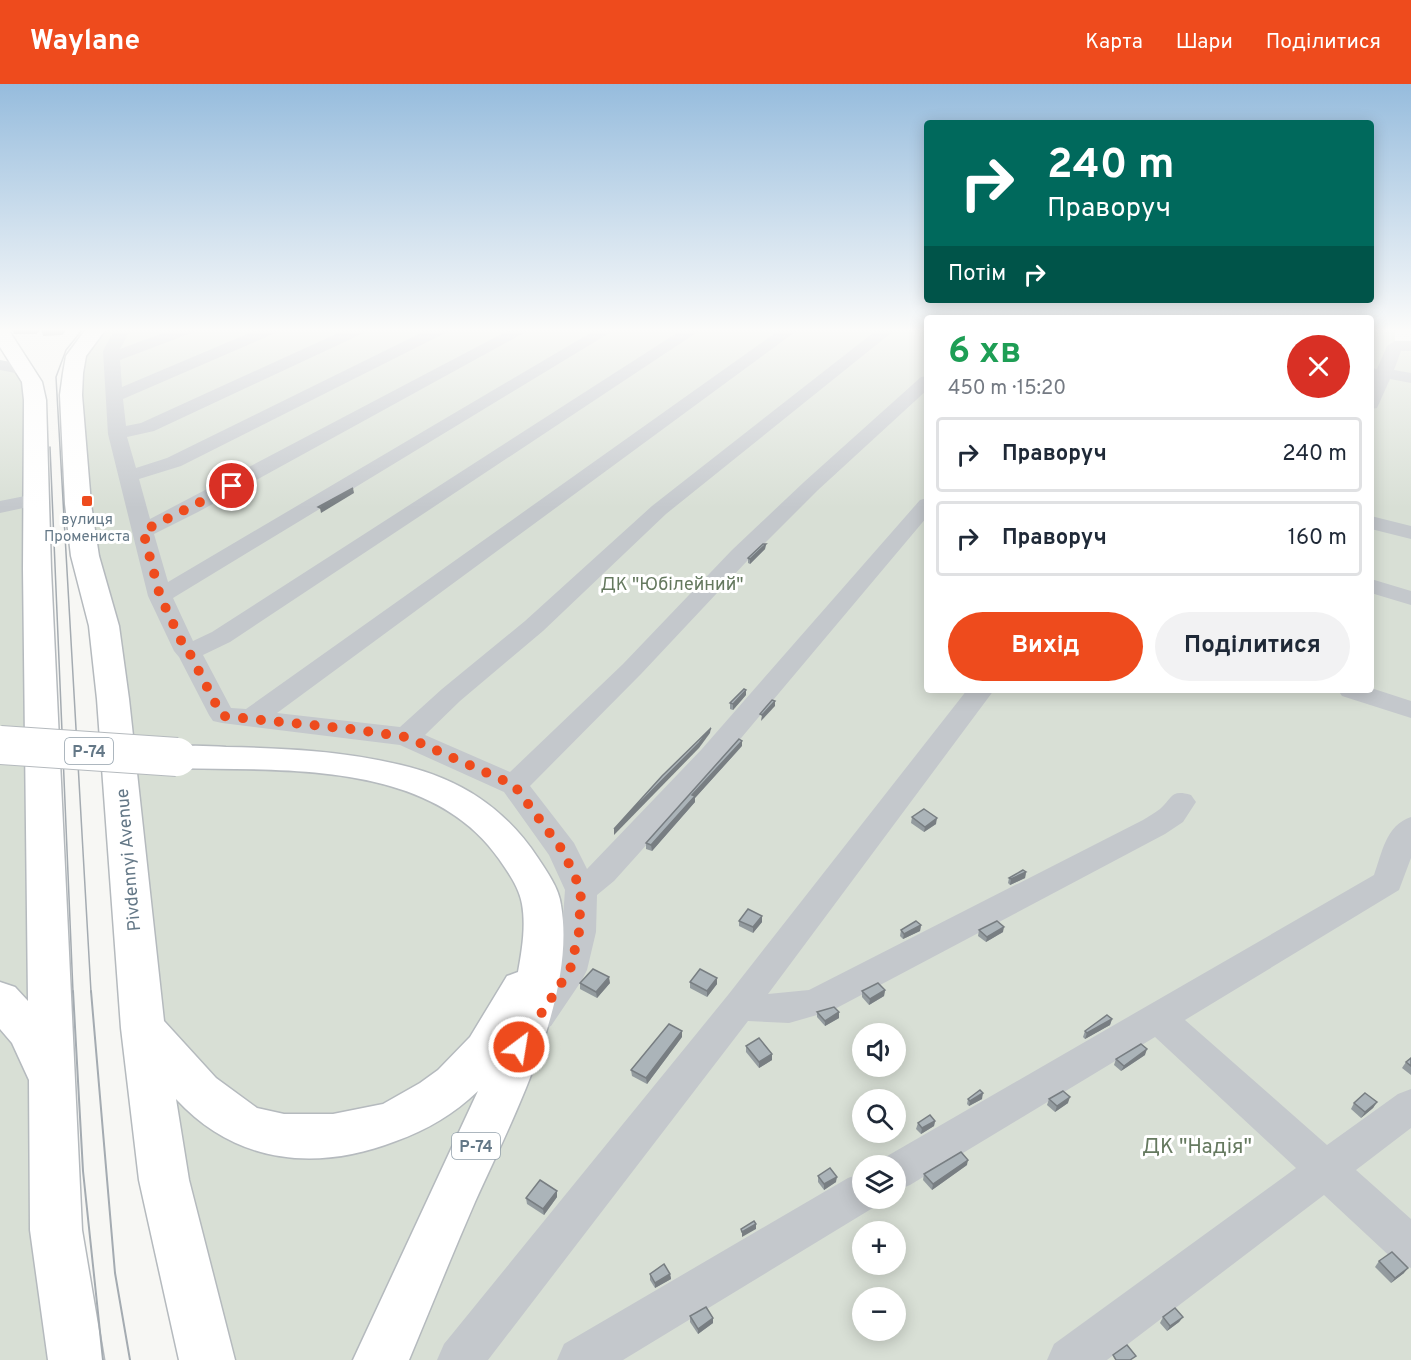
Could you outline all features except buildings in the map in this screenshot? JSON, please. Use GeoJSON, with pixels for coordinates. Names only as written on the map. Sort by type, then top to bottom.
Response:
{"type":"FeatureCollection","features":[{"type":"Feature","properties":{"kind":"main road"},"geometry":{"type":"LineString","coordinates":[[33,389],[56,1230],[76,1360]]}},
{"type":"Feature","properties":{"kind":"main road","name":"Pivdennyi Avenue"},"geometry":{"type":"LineString","coordinates":[[71,389],[78,504],[85,556],[104,626],[113,699],[143,1028],[164,1180],[207,1360]]}},
{"type":"Feature","properties":{"kind":"main road","name":"Р-74"},"geometry":{"type":"LineString","coordinates":[[0,745],[177,757],[270,760],[352,768],[396,776],[438,790],[476,810],[501,832],[515,852],[539,893],[544,924],[544,946],[535,990],[519,1047],[381,1360]]}},
{"type":"Feature","properties":{"kind":"main road"},"geometry":{"type":"LineString","coordinates":[[143,1028],[198,1091],[217,1109],[242,1124],[285,1136],[332,1137],[354,1134],[405,1117],[427,1104],[470,1069],[501,1025],[523,987],[544,924]]}},
{"type":"Feature","properties":{"kind":"main road"},"geometry":{"type":"LineString","coordinates":[[0,999],[29,1032],[51,1080]]}},
{"type":"Feature","properties":{"kind":"street"},"geometry":{"type":"LineString","coordinates":[[113,389],[117,434],[160,596],[222,716],[406,737],[514,785],[563,851],[581,890],[579,932],[570,970],[519,1047]]}},
{"type":"Feature","properties":{"kind":"street"},"geometry":{"type":"LineString","coordinates":[[114,397],[134,389]]}},
{"type":"Feature","properties":{"kind":"street"},"geometry":{"type":"LineString","coordinates":[[117,434],[147,427],[231,389]]}},
{"type":"Feature","properties":{"kind":"street"},"geometry":{"type":"LineString","coordinates":[[129,476],[168,465],[321,389]]}},
{"type":"Feature","properties":{"kind":"street"},"geometry":{"type":"LineString","coordinates":[[143,531],[191,508],[413,389]]}},
{"type":"Feature","properties":{"kind":"street"},"geometry":{"type":"LineString","coordinates":[[160,596],[508,389]]}},
{"type":"Feature","properties":{"kind":"street"},"geometry":{"type":"LineString","coordinates":[[187,651],[221,637],[603,389]]}},
{"type":"Feature","properties":{"kind":"street"},"geometry":{"type":"LineString","coordinates":[[252,718],[708,389]]}},
{"type":"Feature","properties":{"kind":"street"},"geometry":{"type":"LineString","coordinates":[[406,737],[451,695],[534,626],[659,510],[813,389]]}},
{"type":"Feature","properties":{"kind":"street"},"geometry":{"type":"LineString","coordinates":[[514,785],[632,669],[811,486],[919,389]]}},
{"type":"Feature","properties":{"kind":"street"},"geometry":{"type":"LineString","coordinates":[[0,507],[35,500]]}},
{"type":"Feature","properties":{"kind":"street"},"geometry":{"type":"LineString","coordinates":[[581,890],[603,873],[711,756],[924,508]]}},
{"type":"Feature","properties":{"kind":"street"},"geometry":{"type":"LineString","coordinates":[[1374,523],[1411,532]]}},
{"type":"Feature","properties":{"kind":"street"},"geometry":{"type":"LineString","coordinates":[[1374,587],[1411,598]]}},
{"type":"Feature","properties":{"kind":"street"},"geometry":{"type":"LineString","coordinates":[[460,1360],[740,1005],[979,693]]}},
{"type":"Feature","properties":{"kind":"street"},"geometry":{"type":"LineString","coordinates":[[1360,693],[1411,710]]}},
{"type":"Feature","properties":{"kind":"street"},"geometry":{"type":"LineString","coordinates":[[740,1005],[773,1010],[797,1008],[819,1001],[1154,827],[1172,815],[1181,802]]}},
{"type":"Feature","properties":{"kind":"street"},"geometry":{"type":"LineString","coordinates":[[906,1166],[1388,882],[1401,840],[1411,828]]}},
{"type":"Feature","properties":{"kind":"street"},"geometry":{"type":"LineString","coordinates":[[1157,1017],[1411,1247]]}},
{"type":"Feature","properties":{"kind":"street"},"geometry":{"type":"LineString","coordinates":[[1070,1360],[1411,1106]]}},
{"type":"Feature","properties":{"kind":"street"},"geometry":{"type":"LineString","coordinates":[[580,1360],[852,1198]]}},
{"type":"Feature","properties":{"kind":"green space"},"geometry":{"type":"Polygon","coordinates":[[[0,389],[27,389],[76,1360],[0,1360],[0,389]]]}},
{"type":"Feature","properties":{"kind":"green space"},"geometry":{"type":"Polygon","coordinates":[[[77,389],[924,389],[924,693],[1374,693],[1374,389],[1411,389],[1411,1360],[207,1360],[85,556],[77,389]]]}},
{"type":"Feature","properties":{"kind":"tram line"},"geometry":{"type":"LineString","coordinates":[[57,389],[91,992]]}},
{"type":"Feature","properties":{"kind":"tram line"},"geometry":{"type":"LineString","coordinates":[[50,447],[73,992]]}},
{"type":"Feature","properties":{"kind":"tram line"},"geometry":{"type":"LineString","coordinates":[[73,991],[83,1171],[103,1360]]}},
{"type":"Feature","properties":{"kind":"tram line"},"geometry":{"type":"LineString","coordinates":[[91,991],[115,1273],[130,1360]]}},
{"type":"Feature","properties":{"kind":"place","name":"вулиця Промениста"},"geometry":{"type":"Point","coordinates":[87,501]}},
{"type":"Feature","properties":{"kind":"route"},"geometry":{"type":"LineString","coordinates":[[232,486],[143,531],[160,596],[186,651],[189,652],[222,716],[406,737],[514,785],[563,851],[581,890],[579,932],[570,970],[545,1004],[519,1047]]}},
{"type":"Feature","properties":{"kind":"park label","name":"ДК \"Юбілейний\""},"geometry":{"type":"Point","coordinates":[672,584]}},
{"type":"Feature","properties":{"kind":"park label","name":"ДК \"Надія\""},"geometry":{"type":"Point","coordinates":[1197,1146]}}]}
